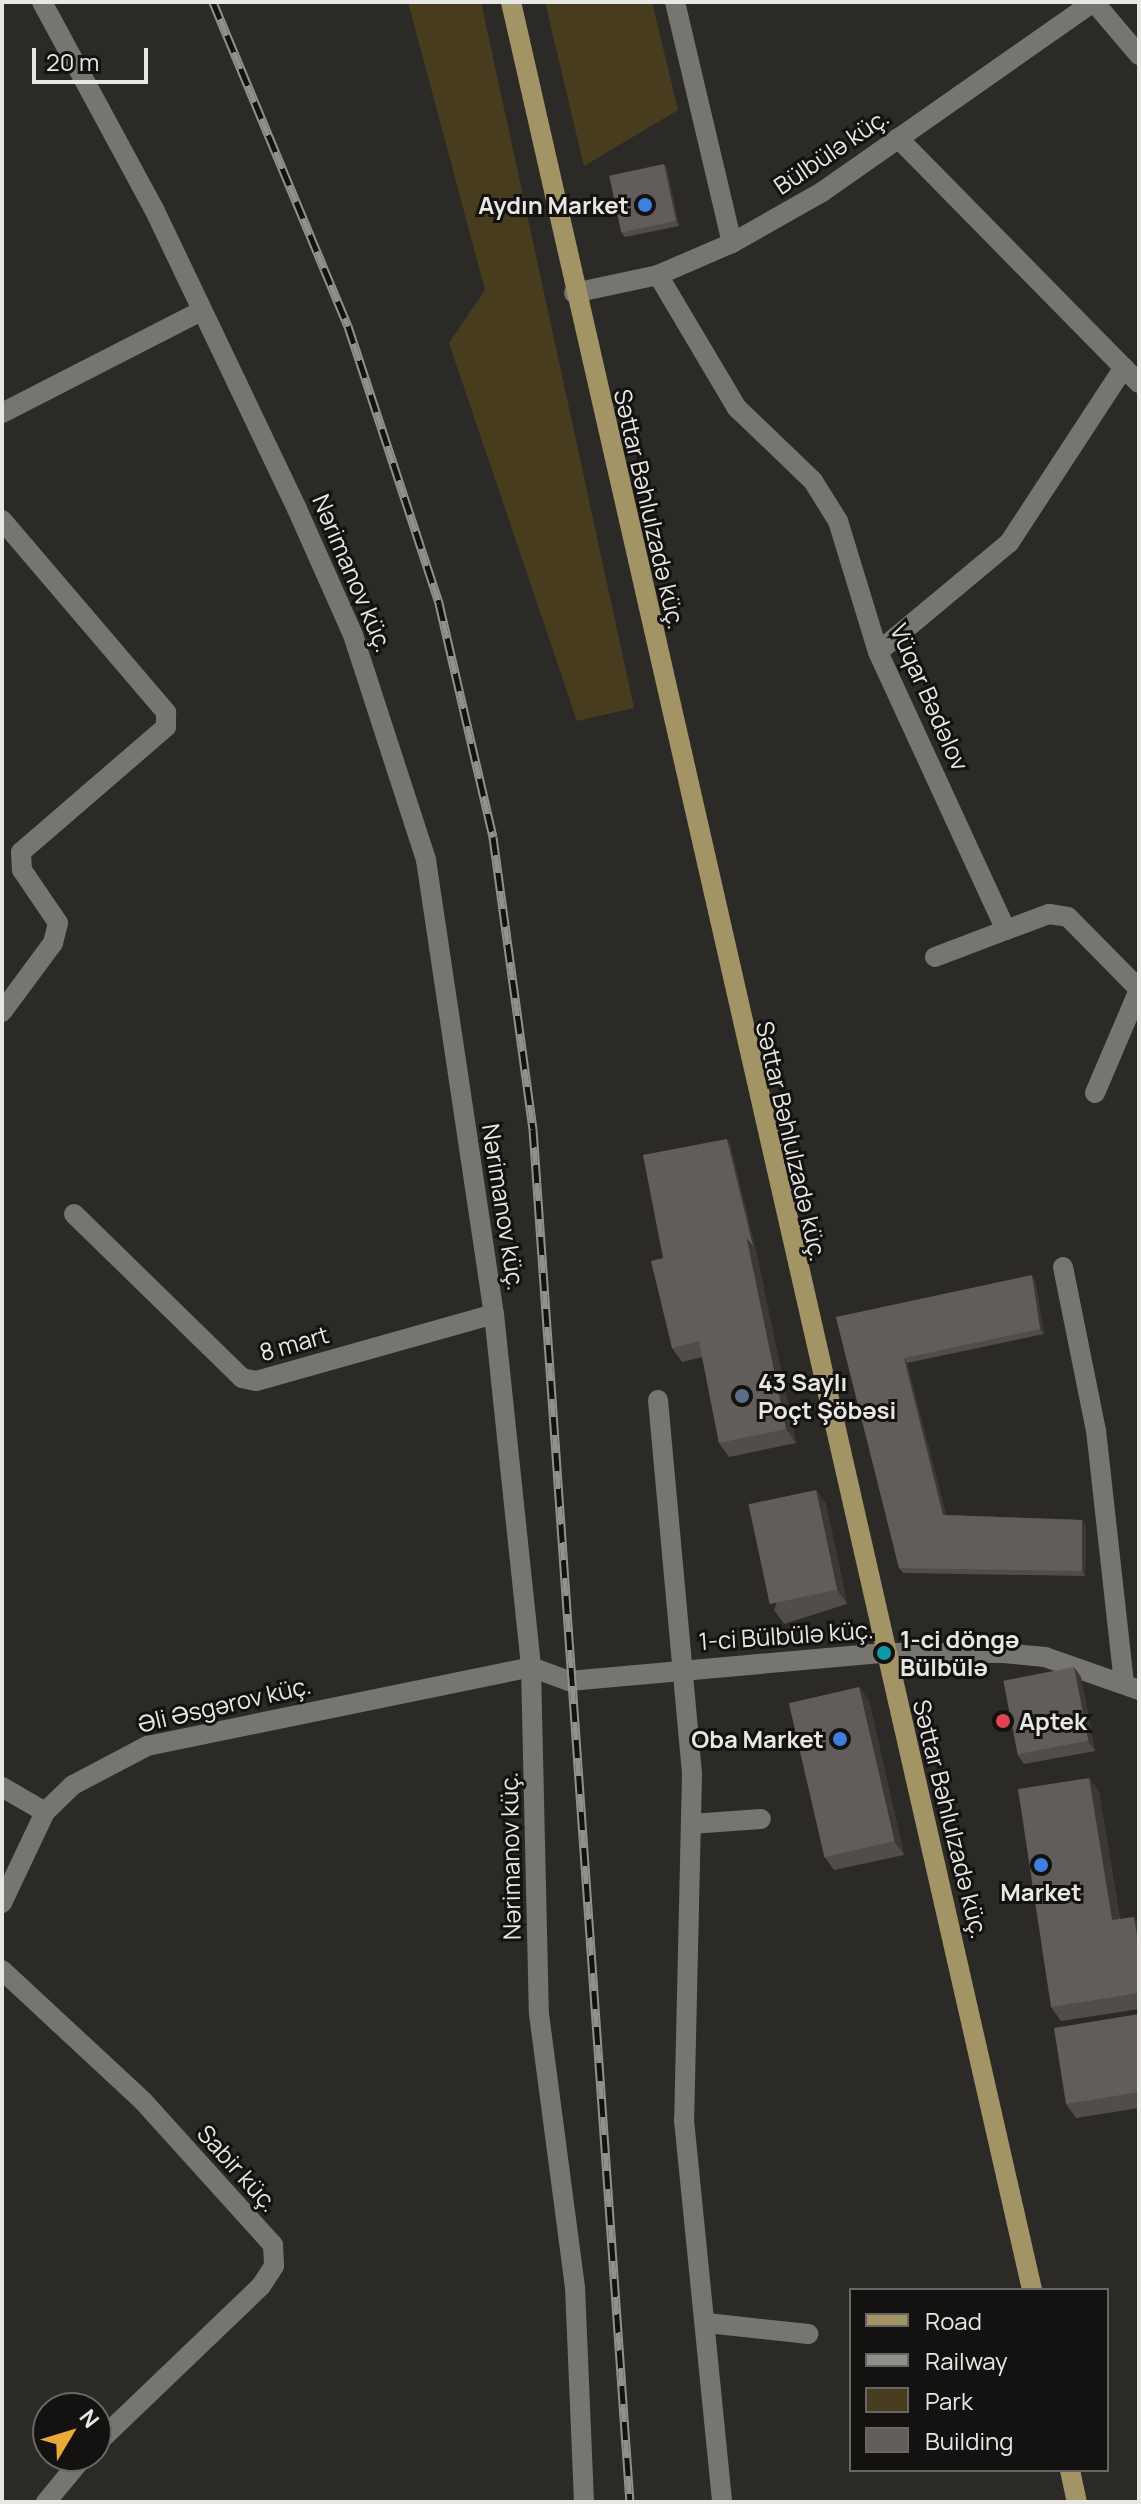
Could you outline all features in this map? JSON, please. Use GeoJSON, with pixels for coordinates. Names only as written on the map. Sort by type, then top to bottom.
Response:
{"type":"FeatureCollection","features":[{"type":"Feature","properties":{"kind":"main road","name":"Səttar Bəhlulzadə küç."},"geometry":{"type":"LineString","coordinates":[[511,2],[574,293],[1032,2288]]}},
{"type":"Feature","properties":{"kind":"main road"},"geometry":{"type":"LineString","coordinates":[[1070,2472],[1077,2502]]}},
{"type":"Feature","properties":{"kind":"street","name":"Nərimanov küç."},"geometry":{"type":"LineString","coordinates":[[42,2],[201,311],[353,635],[405,782],[426,860],[494,1314],[531,1667],[539,2014],[575,2287],[584,2502]]}},
{"type":"Feature","properties":{"kind":"street"},"geometry":{"type":"LineString","coordinates":[[675,2],[732,243]]}},
{"type":"Feature","properties":{"kind":"street"},"geometry":{"type":"LineString","coordinates":[[1094,2],[1139,55]]}},
{"type":"Feature","properties":{"kind":"street","name":"Bülbülə küç."},"geometry":{"type":"LineString","coordinates":[[574,293],[658,275],[732,243],[898,138],[1094,2]]}},
{"type":"Feature","properties":{"kind":"street"},"geometry":{"type":"LineString","coordinates":[[898,138],[1139,383]]}},
{"type":"Feature","properties":{"kind":"street","name":"Vüqar Bədəlov"},"geometry":{"type":"LineString","coordinates":[[658,275],[737,408],[813,481],[838,521],[878,652],[1006,930]]}},
{"type":"Feature","properties":{"kind":"street"},"geometry":{"type":"LineString","coordinates":[[2,413],[201,311]]}},
{"type":"Feature","properties":{"kind":"street"},"geometry":{"type":"LineString","coordinates":[[878,652],[1009,543],[1124,367]]}},
{"type":"Feature","properties":{"kind":"street"},"geometry":{"type":"LineString","coordinates":[[2,520],[166,712],[166,727],[155,739],[21,852],[22,870],[58,923],[53,943],[2,1012]]}},
{"type":"Feature","properties":{"kind":"street"},"geometry":{"type":"LineString","coordinates":[[935,957],[1049,914],[1068,917],[1139,990],[1095,1093]]}},
{"type":"Feature","properties":{"kind":"street","name":"8 mart"},"geometry":{"type":"LineString","coordinates":[[74,1214],[242,1378],[256,1381],[494,1314]]}},
{"type":"Feature","properties":{"kind":"street"},"geometry":{"type":"LineString","coordinates":[[1063,1267],[1096,1430],[1131,1687]]}},
{"type":"Feature","properties":{"kind":"street"},"geometry":{"type":"LineString","coordinates":[[658,1400],[682,1669],[691,1824],[682,2044],[722,2502]]}},
{"type":"Feature","properties":{"kind":"street","name":"1-ci Bülbülə küç."},"geometry":{"type":"LineString","coordinates":[[531,1667],[569,1681],[884,1653],[1045,1657],[1131,1687]]}},
{"type":"Feature","properties":{"kind":"street","name":"Əli Əsgərov küç."},"geometry":{"type":"LineString","coordinates":[[2,1903],[45,1812],[73,1785],[147,1746],[531,1667]]}},
{"type":"Feature","properties":{"kind":"street"},"geometry":{"type":"LineString","coordinates":[[2,1787],[45,1812]]}},
{"type":"Feature","properties":{"kind":"street"},"geometry":{"type":"LineString","coordinates":[[691,1824],[761,1819]]}},
{"type":"Feature","properties":{"kind":"street","name":"Sabir küç."},"geometry":{"type":"LineString","coordinates":[[2,1970],[143,2101],[273,2245],[274,2266],[261,2286],[112,2429]]}},
{"type":"Feature","properties":{"kind":"street"},"geometry":{"type":"LineString","coordinates":[[707,2323],[808,2334]]}},
{"type":"Feature","properties":{"kind":"street"},"geometry":{"type":"LineString","coordinates":[[46,2502],[71,2472]]}},
{"type":"Feature","properties":{"kind":"green space"},"geometry":{"type":"Polygon","coordinates":[[[408,2],[481,2],[634,708],[577,721],[449,343],[485,290],[408,2]]]}},
{"type":"Feature","properties":{"kind":"green space"},"geometry":{"type":"Polygon","coordinates":[[[545,2],[652,2],[678,110],[584,166],[545,2]]]}},
{"type":"Feature","properties":{"kind":"building"},"geometry":{"type":"Polygon","coordinates":[[[664,164],[676,221],[621,232],[609,176],[664,164]]]}},
{"type":"Feature","properties":{"kind":"building"},"geometry":{"type":"Polygon","coordinates":[[[727,1139],[753,1246],[746,1237],[663,1258],[643,1155],[727,1139]]]}},
{"type":"Feature","properties":{"kind":"building"},"geometry":{"type":"Polygon","coordinates":[[[746,1237],[786,1429],[719,1443],[699,1341],[672,1348],[651,1261],[746,1237]]]}},
{"type":"Feature","properties":{"kind":"building"},"geometry":{"type":"Polygon","coordinates":[[[1032,1275],[1040,1329],[904,1358],[943,1515],[1082,1520],[1082,1571],[899,1568],[836,1317],[1032,1275]]]}},
{"type":"Feature","properties":{"kind":"building"},"geometry":{"type":"Polygon","coordinates":[[[816,1490],[837,1590],[770,1604],[749,1504],[816,1490]]]}},
{"type":"Feature","properties":{"kind":"building"},"geometry":{"type":"Polygon","coordinates":[[[1074,1667],[1088,1741],[1018,1754],[1003,1681],[1074,1667]]]}},
{"type":"Feature","properties":{"kind":"building"},"geometry":{"type":"Polygon","coordinates":[[[859,1687],[895,1841],[824,1857],[789,1703],[859,1687]]]}},
{"type":"Feature","properties":{"kind":"building"},"geometry":{"type":"Polygon","coordinates":[[[1089,1778],[1112,1920],[1134,1917],[1139,1951],[1139,1993],[1051,2007],[1018,1789],[1089,1778]]]}},
{"type":"Feature","properties":{"kind":"building"},"geometry":{"type":"Polygon","coordinates":[[[1139,2014],[1139,2092],[1066,2104],[1054,2028],[1139,2014]]]}},
{"type":"Feature","properties":{"kind":"railway"},"geometry":{"type":"LineString","coordinates":[[213,2],[348,326],[439,603],[493,837],[533,1129],[630,2502]]}},
{"type":"Feature","properties":{"kind":"place","name":"Aydın Market"},"geometry":{"type":"Point","coordinates":[645,205]}},
{"type":"Feature","properties":{"kind":"place","name":"43 Saylı Poçt Şöbəsi"},"geometry":{"type":"Point","coordinates":[742,1396]}},
{"type":"Feature","properties":{"kind":"place","name":"1-ci döngə Bülbülə"},"geometry":{"type":"Point","coordinates":[884,1653]}},
{"type":"Feature","properties":{"kind":"place","name":"Aptek"},"geometry":{"type":"Point","coordinates":[1003,1721]}},
{"type":"Feature","properties":{"kind":"place","name":"Oba Market"},"geometry":{"type":"Point","coordinates":[840,1739]}},
{"type":"Feature","properties":{"kind":"place","name":"Market"},"geometry":{"type":"Point","coordinates":[1041,1865]}}]}
